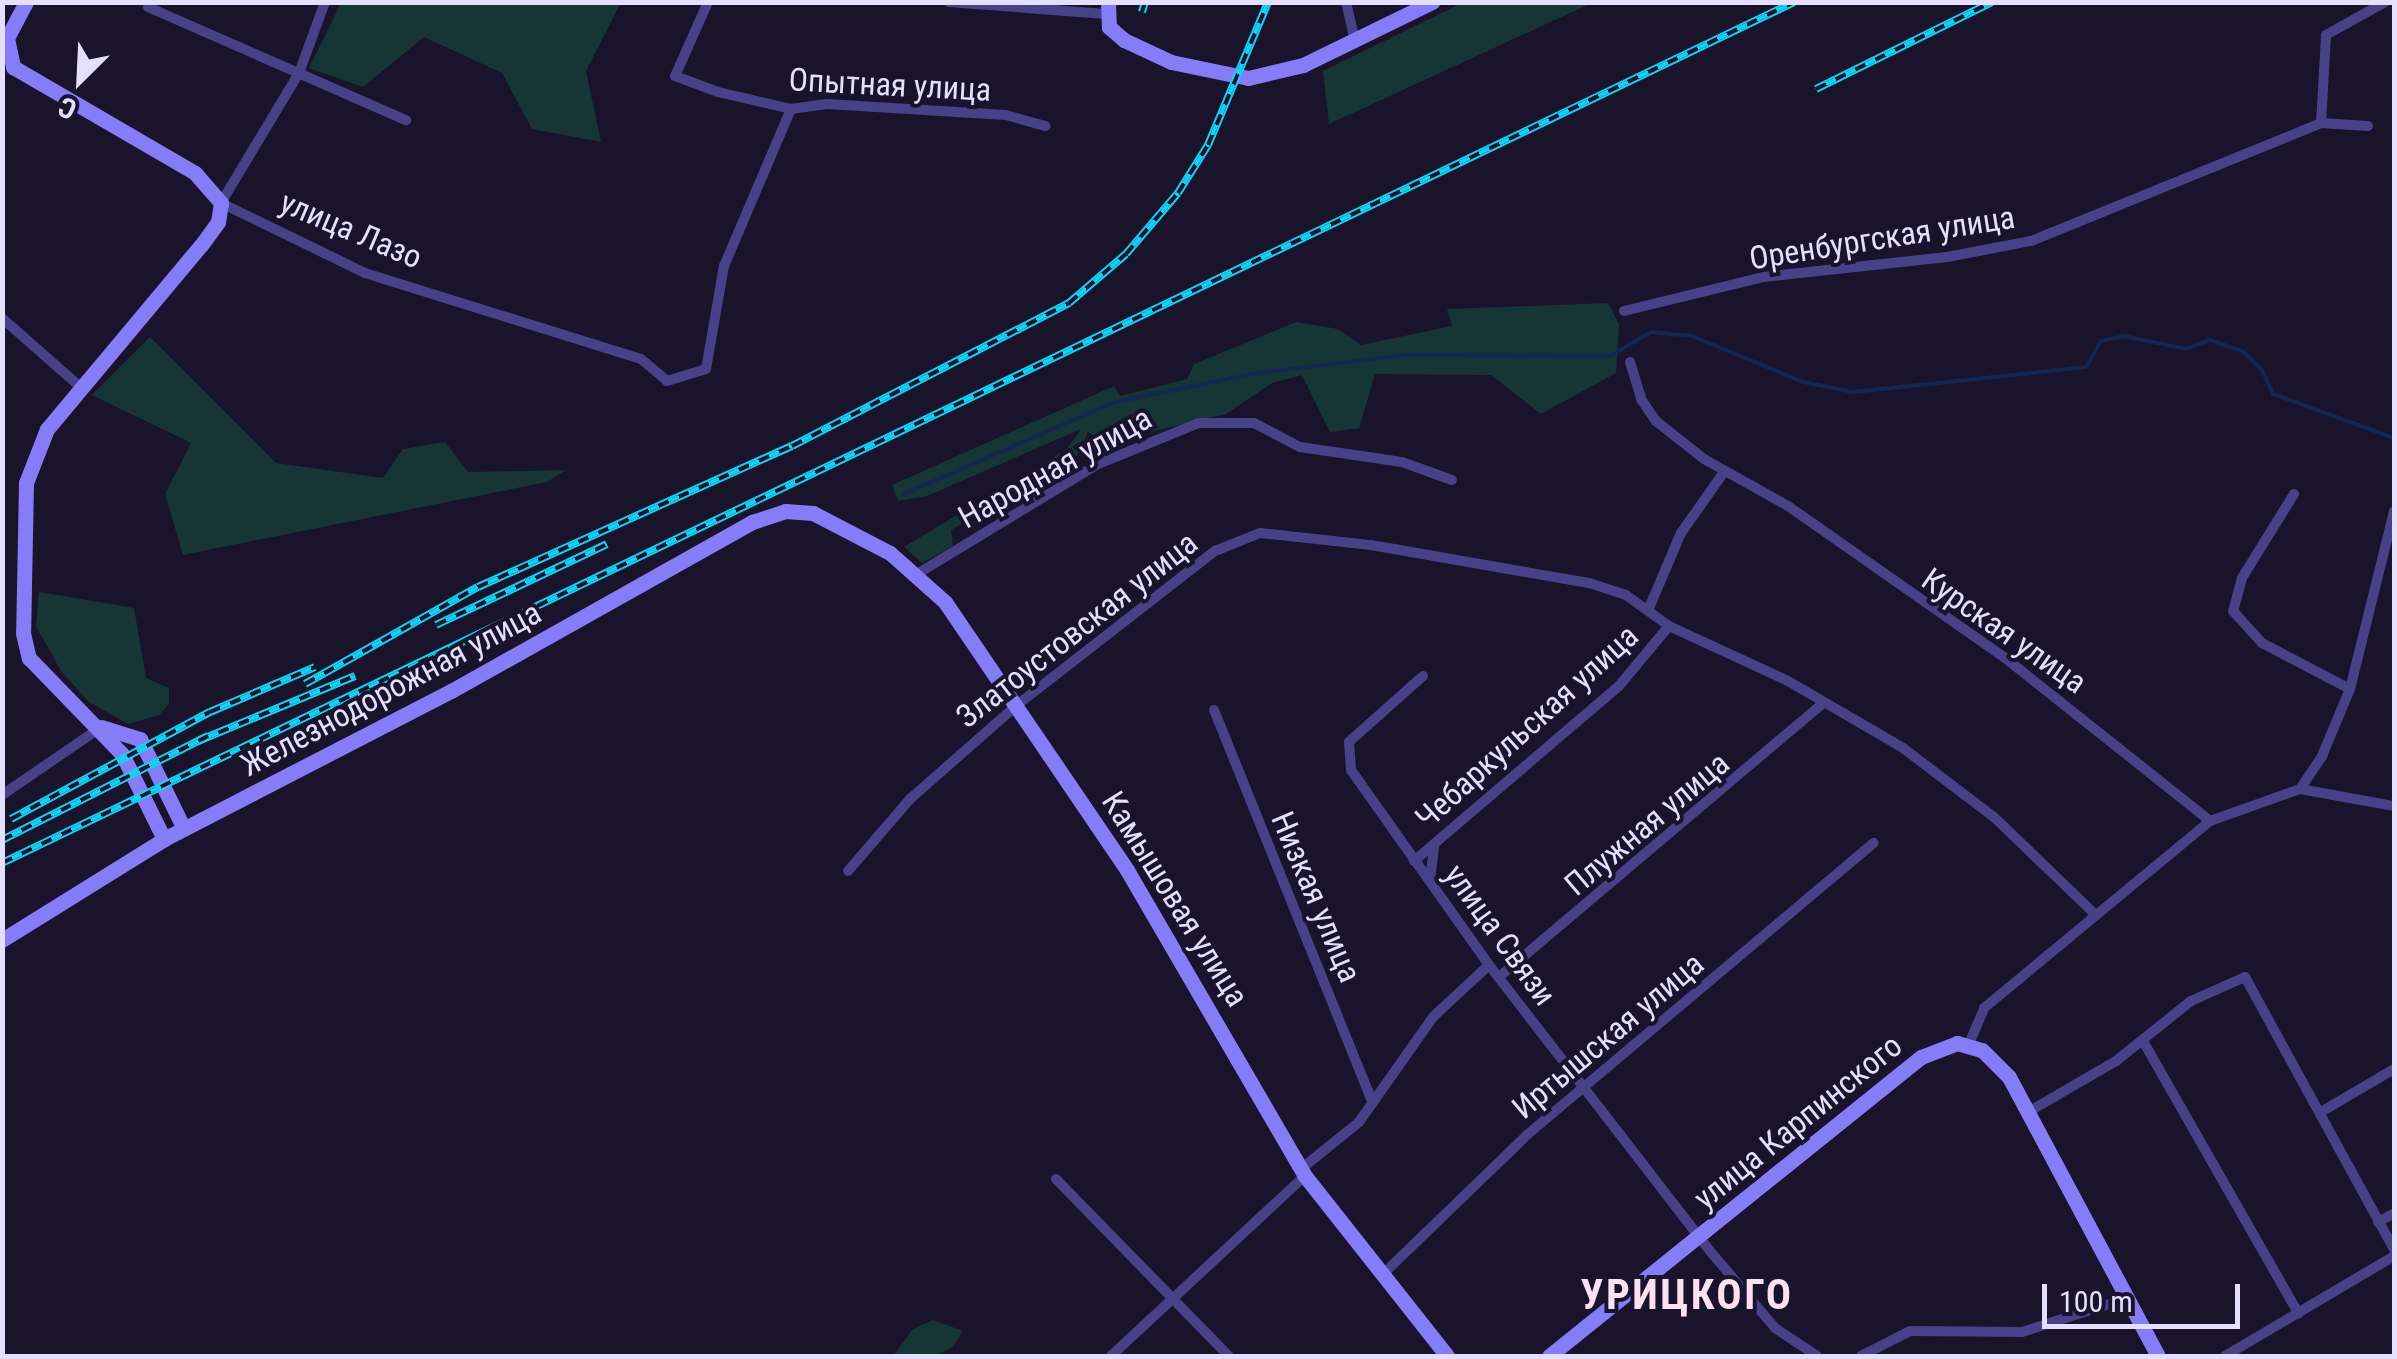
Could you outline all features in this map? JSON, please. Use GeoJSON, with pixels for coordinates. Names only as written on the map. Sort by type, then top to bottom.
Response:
{"type":"FeatureCollection","features":[{"type":"Feature","properties":{"kind":"main road","name":"улица Лазо"},"geometry":{"type":"LineString","coordinates":[[26,2],[12,21],[8,55],[26,78],[195,173],[221,203]]}},
{"type":"Feature","properties":{"kind":"main road"},"geometry":{"type":"LineString","coordinates":[[1107,8],[1109,27],[1130,43],[1171,62],[1248,78],[1303,65],[1432,2]]}},
{"type":"Feature","properties":{"kind":"main road"},"geometry":{"type":"LineString","coordinates":[[184,829],[140,739],[101,728],[65,700],[29,658],[23,633],[28,472],[47,429],[79,386],[201,245],[218,222],[221,203]]}},
{"type":"Feature","properties":{"kind":"main road","name":"Железнодорожная улица"},"geometry":{"type":"LineString","coordinates":[[2,940],[164,839],[452,692],[752,522],[785,511],[813,512]]}},
{"type":"Feature","properties":{"kind":"main road","name":"Камышовая улица"},"geometry":{"type":"LineString","coordinates":[[813,512],[857,532],[917,574],[944,602],[1017,705],[1197,982],[1303,1173],[1448,1356]]}},
{"type":"Feature","properties":{"kind":"main road"},"geometry":{"type":"LineString","coordinates":[[101,728],[164,839]]}},
{"type":"Feature","properties":{"kind":"main road"},"geometry":{"type":"LineString","coordinates":[[1969,1044],[2002,1068],[2158,1356]]}},
{"type":"Feature","properties":{"kind":"main road","name":"улица Карпинского"},"geometry":{"type":"LineString","coordinates":[[1549,1356],[1921,1058],[1938,1047],[1969,1044]]}},
{"type":"Feature","properties":{"kind":"street"},"geometry":{"type":"LineString","coordinates":[[221,203],[299,72],[325,2]]}},
{"type":"Feature","properties":{"kind":"street","name":"Опытная улица"},"geometry":{"type":"LineString","coordinates":[[708,2],[675,76],[790,109],[827,104],[1006,115],[1045,126]]}},
{"type":"Feature","properties":{"kind":"street"},"geometry":{"type":"LineString","coordinates":[[949,2],[1107,8]]}},
{"type":"Feature","properties":{"kind":"street"},"geometry":{"type":"LineString","coordinates":[[1346,2],[1354,41]]}},
{"type":"Feature","properties":{"kind":"street"},"geometry":{"type":"LineString","coordinates":[[2321,124],[2326,35],[2385,2]]}},
{"type":"Feature","properties":{"kind":"street"},"geometry":{"type":"LineString","coordinates":[[148,7],[406,120]]}},
{"type":"Feature","properties":{"kind":"street","name":"улица Лазо"},"geometry":{"type":"LineString","coordinates":[[221,203],[365,273],[641,359],[667,381],[706,368],[724,266],[790,109]]}},
{"type":"Feature","properties":{"kind":"street","name":"Оренбургская улица"},"geometry":{"type":"LineString","coordinates":[[1624,310],[1762,277],[1947,257],[2046,236],[2321,124],[2368,126]]}},
{"type":"Feature","properties":{"kind":"street"},"geometry":{"type":"LineString","coordinates":[[2,318],[79,386]]}},
{"type":"Feature","properties":{"kind":"street","name":"Курская улица"},"geometry":{"type":"LineString","coordinates":[[1630,362],[1656,421],[1724,472],[1788,506],[2004,657],[2210,821]]}},
{"type":"Feature","properties":{"kind":"street","name":"Народная улица"},"geometry":{"type":"LineString","coordinates":[[917,574],[1098,464],[1199,422],[1254,423],[1300,447],[1402,462],[1452,480]]}},
{"type":"Feature","properties":{"kind":"street","name":"Чебаркульская улица"},"geometry":{"type":"LineString","coordinates":[[1648,608],[1681,533],[1724,472]]}},
{"type":"Feature","properties":{"kind":"street"},"geometry":{"type":"LineString","coordinates":[[2294,494],[2242,578],[2233,611],[2262,643],[2350,688]]}},
{"type":"Feature","properties":{"kind":"street"},"geometry":{"type":"LineString","coordinates":[[2300,789],[2322,756],[2350,688],[2394,512]]}},
{"type":"Feature","properties":{"kind":"street","name":"Златоустовская улица"},"geometry":{"type":"LineString","coordinates":[[848,871],[910,798],[1017,705],[1215,551],[1260,533],[1589,582],[1648,608],[1669,626],[1822,704],[1952,782],[2096,915]]}},
{"type":"Feature","properties":{"kind":"street","name":"Чебаркульская улица"},"geometry":{"type":"LineString","coordinates":[[1414,860],[1620,686],[1669,626]]}},
{"type":"Feature","properties":{"kind":"street","name":"улица Связи"},"geometry":{"type":"LineString","coordinates":[[1423,676],[1357,731],[1345,752],[1414,860],[1582,1088],[1775,1328],[1817,1356]]}},
{"type":"Feature","properties":{"kind":"street","name":"Плужная улица"},"geometry":{"type":"LineString","coordinates":[[1499,977],[1822,704]]}},
{"type":"Feature","properties":{"kind":"street","name":"Низкая улица"},"geometry":{"type":"LineString","coordinates":[[1214,710],[1373,1104]]}},
{"type":"Feature","properties":{"kind":"street"},"geometry":{"type":"LineString","coordinates":[[2,795],[101,728]]}},
{"type":"Feature","properties":{"kind":"street"},"geometry":{"type":"LineString","coordinates":[[1969,1044],[1984,1008],[2210,821],[2300,789],[2394,806]]}},
{"type":"Feature","properties":{"kind":"street","name":"Иртышская улица"},"geometry":{"type":"LineString","coordinates":[[1382,1275],[1582,1088],[1874,843]]}},
{"type":"Feature","properties":{"kind":"street"},"geometry":{"type":"LineString","coordinates":[[1430,882],[1434,847]]}},
{"type":"Feature","properties":{"kind":"street"},"geometry":{"type":"LineString","coordinates":[[1111,1356],[1341,1140],[1373,1104],[1432,1017],[1489,965]]}},
{"type":"Feature","properties":{"kind":"street"},"geometry":{"type":"LineString","coordinates":[[2028,1112],[2143,1041],[2192,1001],[2245,976],[2394,1253],[2225,1356]]}},
{"type":"Feature","properties":{"kind":"street"},"geometry":{"type":"LineString","coordinates":[[2143,1041],[2299,1314]]}},
{"type":"Feature","properties":{"kind":"street"},"geometry":{"type":"LineString","coordinates":[[2321,1112],[2394,1068]]}},
{"type":"Feature","properties":{"kind":"street"},"geometry":{"type":"LineString","coordinates":[[1056,1179],[1229,1356]]}},
{"type":"Feature","properties":{"kind":"street"},"geometry":{"type":"LineString","coordinates":[[2378,1222],[2394,1213]]}},
{"type":"Feature","properties":{"kind":"street"},"geometry":{"type":"LineString","coordinates":[[1861,1356],[1910,1331],[2022,1332],[2125,1299]]}},
{"type":"Feature","properties":{"kind":"green space"},"geometry":{"type":"Polygon","coordinates":[[[621,2],[586,71],[601,142],[532,129],[502,73],[424,37],[363,87],[309,68],[341,3],[621,2]]]}},
{"type":"Feature","properties":{"kind":"green space"},"geometry":{"type":"Polygon","coordinates":[[[1464,2],[1592,3],[1329,124],[1323,71],[1464,2]]]}},
{"type":"Feature","properties":{"kind":"green space"},"geometry":{"type":"Polygon","coordinates":[[[1608,303],[1619,324],[1616,373],[1541,414],[1491,375],[1375,374],[1359,428],[1330,432],[1302,375],[1272,383],[1226,414],[1104,443],[1088,432],[1076,458],[951,530],[953,546],[922,563],[904,547],[1067,449],[1081,429],[927,496],[898,501],[892,485],[1114,386],[1120,396],[1187,379],[1194,364],[1296,322],[1338,329],[1361,345],[1452,326],[1447,309],[1608,303]]]}},
{"type":"Feature","properties":{"kind":"green space"},"geometry":{"type":"Polygon","coordinates":[[[150,337],[276,463],[383,478],[403,449],[445,442],[468,472],[566,470],[547,482],[183,555],[165,494],[191,443],[92,395],[150,337]]]}},
{"type":"Feature","properties":{"kind":"green space"},"geometry":{"type":"Polygon","coordinates":[[[39,592],[134,608],[146,678],[169,688],[169,704],[159,715],[128,724],[89,702],[61,671],[36,626],[39,592]]]}},
{"type":"Feature","properties":{"kind":"green space"},"geometry":{"type":"Polygon","coordinates":[[[933,1320],[963,1331],[953,1347],[935,1356],[893,1356],[913,1329],[933,1320]]]}},
{"type":"Feature","properties":{"kind":"waterway"},"geometry":{"type":"LineString","coordinates":[[904,494],[1115,402],[1257,373],[1406,355],[1610,356],[1651,332],[1692,336],[1803,382],[1853,392],[2086,367],[2101,341],[2124,336],[2186,349],[2210,340],[2242,351],[2262,370],[2273,394],[2394,438]]}},
{"type":"Feature","properties":{"kind":"waterway"},"geometry":{"type":"LineString","coordinates":[[940,1356],[960,1356]]}},
{"type":"Feature","properties":{"kind":"railway"},"geometry":{"type":"LineString","coordinates":[[1142,12],[1145,2]]}},
{"type":"Feature","properties":{"kind":"railway"},"geometry":{"type":"LineString","coordinates":[[305,684],[478,587],[792,446],[1069,303],[1126,254],[1178,193],[1208,145],[1268,2]]}},
{"type":"Feature","properties":{"kind":"railway"},"geometry":{"type":"LineString","coordinates":[[2,863],[1794,2]]}},
{"type":"Feature","properties":{"kind":"railway"},"geometry":{"type":"LineString","coordinates":[[1816,89],[1992,2]]}},
{"type":"Feature","properties":{"kind":"railway"},"geometry":{"type":"LineString","coordinates":[[436,625],[607,544]]}},
{"type":"Feature","properties":{"kind":"railway"},"geometry":{"type":"LineString","coordinates":[[11,819],[210,712],[315,667]]}},
{"type":"Feature","properties":{"kind":"railway"},"geometry":{"type":"LineString","coordinates":[[198,741],[355,676]]}},
{"type":"Feature","properties":{"kind":"railway"},"geometry":{"type":"LineString","coordinates":[[2,840],[208,736]]}},
{"type":"Feature","properties":{"kind":"district","name":"УРИЦКОГО"},"geometry":{"type":"Point","coordinates":[1687,1295]}}]}
